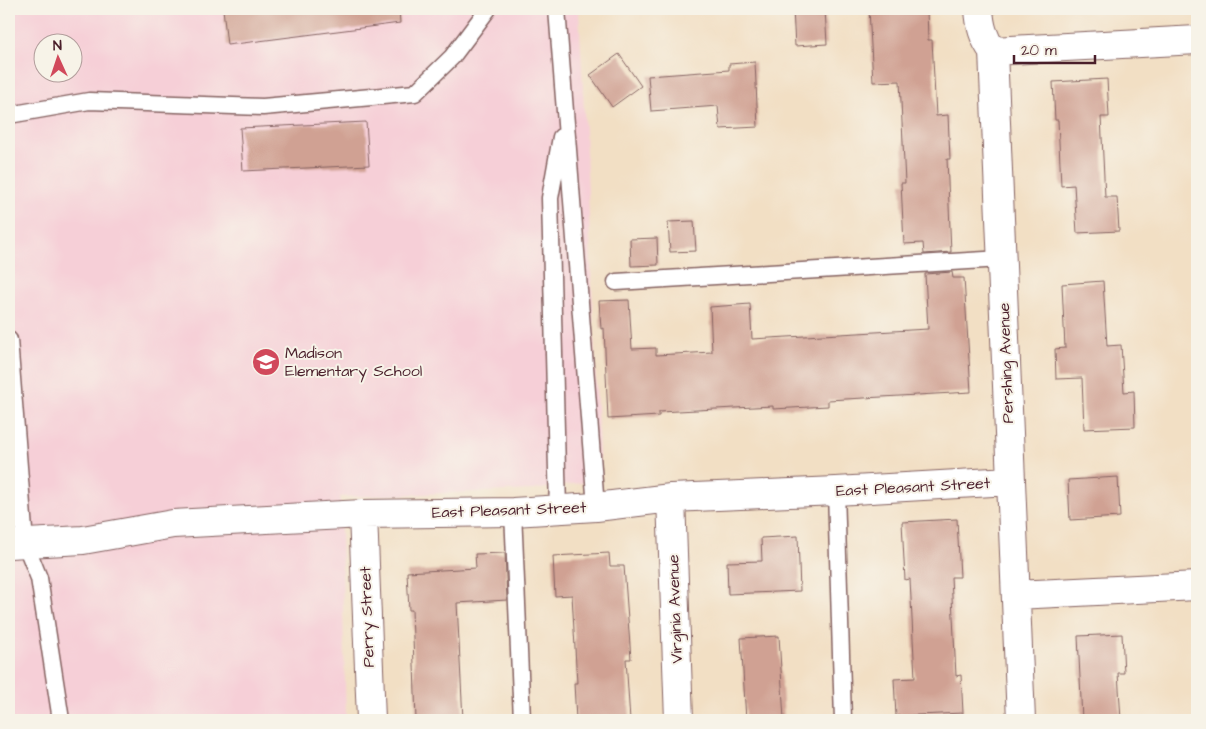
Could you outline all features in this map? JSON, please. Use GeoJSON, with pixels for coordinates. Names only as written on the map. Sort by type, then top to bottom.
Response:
{"type":"FeatureCollection","features":[{"type":"Feature","properties":{"kind":"street","name":"Pershing Avenue"},"geometry":{"type":"LineString","coordinates":[[979,9],[985,40],[994,51],[1021,720]]}},
{"type":"Feature","properties":{"kind":"street"},"geometry":{"type":"LineString","coordinates":[[994,51],[1197,40]]}},
{"type":"Feature","properties":{"kind":"street","name":"East Pleasant Street"},"geometry":{"type":"LineString","coordinates":[[17,544],[83,540],[173,524],[363,514],[514,512],[596,507],[671,498],[1010,481]]}},
{"type":"Feature","properties":{"kind":"street","name":"Virginia Avenue"},"geometry":{"type":"LineString","coordinates":[[671,498],[679,720]]}},
{"type":"Feature","properties":{"kind":"street","name":"Perry Street"},"geometry":{"type":"LineString","coordinates":[[363,514],[371,720]]}},
{"type":"Feature","properties":{"kind":"street"},"geometry":{"type":"LineString","coordinates":[[1016,595],[1197,586]]}},
{"type":"Feature","properties":{"kind":"lane"},"geometry":{"type":"LineString","coordinates":[[9,115],[89,101],[263,107],[415,93],[452,57],[488,9]]}},
{"type":"Feature","properties":{"kind":"lane"},"geometry":{"type":"LineString","coordinates":[[556,9],[596,507]]}},
{"type":"Feature","properties":{"kind":"lane"},"geometry":{"type":"LineString","coordinates":[[558,509],[550,198],[565,115]]}},
{"type":"Feature","properties":{"kind":"lane"},"geometry":{"type":"LineString","coordinates":[[616,282],[1002,259]]}},
{"type":"Feature","properties":{"kind":"lane"},"geometry":{"type":"LineString","coordinates":[[9,340],[17,544],[39,578],[61,720]]}},
{"type":"Feature","properties":{"kind":"lane"},"geometry":{"type":"LineString","coordinates":[[836,491],[844,720]]}},
{"type":"Feature","properties":{"kind":"lane"},"geometry":{"type":"LineString","coordinates":[[514,512],[522,720]]}},
{"type":"Feature","properties":{"kind":"shaded area","name":"Madison Elementary School"},"geometry":{"type":"Polygon","coordinates":[[[9,9],[579,9],[600,480],[533,490],[340,497],[346,720],[9,720],[9,9]]]}},
{"type":"Feature","properties":{"kind":"building"},"geometry":{"type":"Polygon","coordinates":[[[223,9],[399,9],[400,23],[227,45],[223,9]]]}},
{"type":"Feature","properties":{"kind":"building"},"geometry":{"type":"Polygon","coordinates":[[[793,9],[825,9],[827,44],[795,46],[793,9]]]}},
{"type":"Feature","properties":{"kind":"building"},"geometry":{"type":"Polygon","coordinates":[[[869,9],[927,9],[928,40],[932,40],[936,116],[948,115],[950,159],[947,159],[951,252],[924,254],[923,243],[904,244],[901,183],[905,183],[900,81],[873,82],[869,9]]]}},
{"type":"Feature","properties":{"kind":"building"},"geometry":{"type":"Polygon","coordinates":[[[619,54],[641,86],[612,107],[590,75],[619,54]]]}},
{"type":"Feature","properties":{"kind":"building"},"geometry":{"type":"Polygon","coordinates":[[[755,62],[758,127],[720,129],[718,106],[651,111],[648,76],[729,70],[729,64],[755,62]]]}},
{"type":"Feature","properties":{"kind":"building"},"geometry":{"type":"Polygon","coordinates":[[[1107,79],[1109,117],[1101,117],[1105,197],[1117,197],[1119,231],[1077,233],[1074,185],[1061,186],[1058,120],[1055,120],[1053,82],[1107,79]]]}},
{"type":"Feature","properties":{"kind":"building"},"geometry":{"type":"Polygon","coordinates":[[[366,122],[369,165],[243,171],[240,128],[366,122]]]}},
{"type":"Feature","properties":{"kind":"building"},"geometry":{"type":"Polygon","coordinates":[[[694,221],[696,251],[670,252],[668,222],[694,221]]]}},
{"type":"Feature","properties":{"kind":"building"},"geometry":{"type":"Polygon","coordinates":[[[657,238],[658,265],[631,266],[630,239],[657,238]]]}},
{"type":"Feature","properties":{"kind":"building"},"geometry":{"type":"Polygon","coordinates":[[[952,272],[953,278],[964,278],[971,392],[828,400],[828,406],[773,409],[773,406],[659,412],[659,416],[608,419],[604,328],[601,329],[599,301],[629,300],[632,349],[656,348],[656,355],[712,352],[710,307],[750,304],[752,339],[928,329],[925,274],[952,272]]]}},
{"type":"Feature","properties":{"kind":"building"},"geometry":{"type":"Polygon","coordinates":[[[1103,281],[1107,346],[1121,345],[1124,392],[1134,391],[1135,427],[1084,429],[1082,378],[1056,379],[1055,349],[1065,348],[1062,284],[1103,281]]]}},
{"type":"Feature","properties":{"kind":"building"},"geometry":{"type":"Polygon","coordinates":[[[1118,477],[1120,517],[1070,520],[1068,480],[1118,477]]]}},
{"type":"Feature","properties":{"kind":"building"},"geometry":{"type":"Polygon","coordinates":[[[957,519],[960,577],[951,577],[956,676],[961,675],[963,713],[896,716],[894,679],[915,678],[910,579],[905,580],[902,522],[957,519]]]}},
{"type":"Feature","properties":{"kind":"building"},"geometry":{"type":"Polygon","coordinates":[[[798,536],[800,591],[728,594],[727,562],[762,561],[761,538],[798,536]]]}},
{"type":"Feature","properties":{"kind":"building"},"geometry":{"type":"Polygon","coordinates":[[[505,553],[507,600],[457,603],[463,720],[416,720],[412,610],[409,610],[407,572],[476,568],[475,554],[505,553]]]}},
{"type":"Feature","properties":{"kind":"building"},"geometry":{"type":"Polygon","coordinates":[[[609,553],[610,566],[624,566],[631,659],[626,659],[630,720],[576,720],[574,683],[577,683],[572,595],[555,596],[553,556],[609,553]]]}},
{"type":"Feature","properties":{"kind":"building"},"geometry":{"type":"Polygon","coordinates":[[[1122,634],[1124,673],[1118,673],[1121,720],[1082,720],[1078,636],[1122,634]]]}},
{"type":"Feature","properties":{"kind":"building"},"geometry":{"type":"Polygon","coordinates":[[[779,636],[784,720],[746,720],[741,638],[779,636]]]}},
{"type":"Feature","properties":{"kind":"place","name":"Madison Elementary School"},"geometry":{"type":"Point","coordinates":[266,362]}}]}
